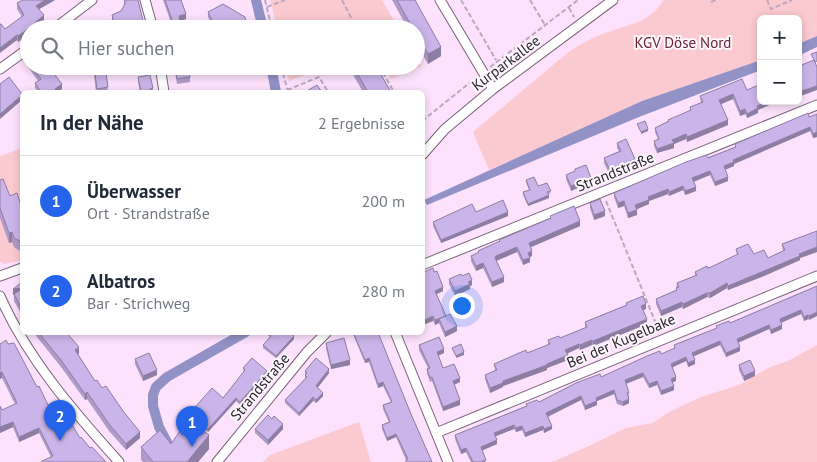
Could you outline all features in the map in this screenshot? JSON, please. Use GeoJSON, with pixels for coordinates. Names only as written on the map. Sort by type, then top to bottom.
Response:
{"type":"FeatureCollection","features":[{"type":"Feature","properties":{"kind":"street"},"geometry":{"type":"LineString","coordinates":[[66,20],[92,0]]}},
{"type":"Feature","properties":{"kind":"street"},"geometry":{"type":"LineString","coordinates":[[144,0],[151,20]]}},
{"type":"Feature","properties":{"kind":"street"},"geometry":{"type":"LineString","coordinates":[[440,0],[493,89]]}},
{"type":"Feature","properties":{"kind":"street","name":"Kurparkallee"},"geometry":{"type":"LineString","coordinates":[[425,152],[445,129],[493,89],[613,0]]}},
{"type":"Feature","properties":{"kind":"street"},"geometry":{"type":"LineString","coordinates":[[0,69],[20,55]]}},
{"type":"Feature","properties":{"kind":"street"},"geometry":{"type":"LineString","coordinates":[[161,75],[164,90]]}},
{"type":"Feature","properties":{"kind":"street","name":"Strandstraße"},"geometry":{"type":"LineString","coordinates":[[425,264],[817,105]]}},
{"type":"Feature","properties":{"kind":"street"},"geometry":{"type":"LineString","coordinates":[[0,276],[20,269]]}},
{"type":"Feature","properties":{"kind":"street","name":"Bei der Kugelbake"},"geometry":{"type":"LineString","coordinates":[[436,433],[662,338],[817,276]]}},
{"type":"Feature","properties":{"kind":"street"},"geometry":{"type":"LineString","coordinates":[[0,296],[20,332]]}},
{"type":"Feature","properties":{"kind":"street"},"geometry":{"type":"LineString","coordinates":[[22,335],[71,408],[119,462]]}},
{"type":"Feature","properties":{"kind":"street","name":"Strandstraße"},"geometry":{"type":"LineString","coordinates":[[217,462],[295,367],[324,335]]}},
{"type":"Feature","properties":{"kind":"street"},"geometry":{"type":"LineString","coordinates":[[396,335],[448,462]]}},
{"type":"Feature","properties":{"kind":"path"},"geometry":{"type":"LineString","coordinates":[[265,0],[270,20]]}},
{"type":"Feature","properties":{"kind":"path"},"geometry":{"type":"LineString","coordinates":[[267,7],[284,0]]}},
{"type":"Feature","properties":{"kind":"path"},"geometry":{"type":"LineString","coordinates":[[342,0],[352,20]]}},
{"type":"Feature","properties":{"kind":"path"},"geometry":{"type":"LineString","coordinates":[[461,0],[497,61]]}},
{"type":"Feature","properties":{"kind":"path"},"geometry":{"type":"LineString","coordinates":[[530,0],[545,25]]}},
{"type":"Feature","properties":{"kind":"path"},"geometry":{"type":"LineString","coordinates":[[425,119],[482,72],[578,0]]}},
{"type":"Feature","properties":{"kind":"path"},"geometry":{"type":"LineString","coordinates":[[711,2],[716,0]]}},
{"type":"Feature","properties":{"kind":"path"},"geometry":{"type":"LineString","coordinates":[[767,0],[771,9],[792,0]]}},
{"type":"Feature","properties":{"kind":"path"},"geometry":{"type":"LineString","coordinates":[[283,75],[287,90]]}},
{"type":"Feature","properties":{"kind":"path"},"geometry":{"type":"LineString","coordinates":[[384,75],[393,90]]}},
{"type":"Feature","properties":{"kind":"path"},"geometry":{"type":"LineString","coordinates":[[289,90],[319,77],[327,90]]}},
{"type":"Feature","properties":{"kind":"path"},"geometry":{"type":"LineString","coordinates":[[602,192],[662,338]]}},
{"type":"Feature","properties":{"kind":"green space"},"geometry":{"type":"Polygon","coordinates":[[[270,0],[382,0],[394,20],[275,20],[270,0]]]}},
{"type":"Feature","properties":{"kind":"green space","name":"KGV Döse Nord"},"geometry":{"type":"Polygon","coordinates":[[[664,0],[817,0],[817,36],[802,42],[802,15],[757,15],[757,61],[642,101],[489,170],[473,132],[566,54],[593,38],[647,18],[664,0]]]}},
{"type":"Feature","properties":{"kind":"green space"},"geometry":{"type":"Polygon","coordinates":[[[288,75],[305,75],[289,81],[288,75]]]}},
{"type":"Feature","properties":{"kind":"green space"},"geometry":{"type":"Polygon","coordinates":[[[389,75],[400,75],[391,79],[389,75]]]}},
{"type":"Feature","properties":{"kind":"green space"},"geometry":{"type":"Polygon","coordinates":[[[20,149],[20,260],[4,264],[0,261],[0,156],[20,149]]]}},
{"type":"Feature","properties":{"kind":"green space"},"geometry":{"type":"Polygon","coordinates":[[[817,345],[817,462],[552,462],[626,428],[653,423],[669,412],[701,397],[739,385],[770,367],[788,361],[817,345]]]}},
{"type":"Feature","properties":{"kind":"green space"},"geometry":{"type":"Polygon","coordinates":[[[359,422],[371,462],[263,462],[270,455],[359,422]]]}},
{"type":"Feature","properties":{"kind":"water"},"geometry":{"type":"Polygon","coordinates":[[[817,36],[817,47],[802,54],[802,42],[817,36]]]}},
{"type":"Feature","properties":{"kind":"water"},"geometry":{"type":"Polygon","coordinates":[[[757,61],[757,72],[639,117],[427,205],[425,200],[642,101],[757,61]]]}},
{"type":"Feature","properties":{"kind":"building"},"geometry":{"type":"Polygon","coordinates":[[[23,0],[45,0],[36,6],[44,15],[38,20],[20,20],[20,35],[0,48],[0,24],[5,29],[24,15],[17,3],[23,0]]]}},
{"type":"Feature","properties":{"kind":"building"},"geometry":{"type":"Polygon","coordinates":[[[125,0],[138,0],[143,20],[113,20],[112,15],[121,11],[125,0]]]}},
{"type":"Feature","properties":{"kind":"building"},"geometry":{"type":"Polygon","coordinates":[[[165,0],[181,0],[186,14],[179,16],[180,20],[172,20],[165,0]]]}},
{"type":"Feature","properties":{"kind":"building"},"geometry":{"type":"Polygon","coordinates":[[[397,0],[415,0],[441,47],[428,54],[425,49],[425,20],[408,20],[397,0]]]}},
{"type":"Feature","properties":{"kind":"building"},"geometry":{"type":"Polygon","coordinates":[[[223,4],[245,17],[246,20],[212,20],[208,12],[223,4]]]}},
{"type":"Feature","properties":{"kind":"building"},"geometry":{"type":"Polygon","coordinates":[[[817,52],[817,61],[815,62],[811,54],[817,52]]]}},
{"type":"Feature","properties":{"kind":"building"},"geometry":{"type":"Polygon","coordinates":[[[814,60],[817,67],[817,86],[802,91],[802,65],[814,60]]]}},
{"type":"Feature","properties":{"kind":"building"},"geometry":{"type":"Polygon","coordinates":[[[38,75],[55,75],[62,84],[56,90],[40,90],[35,83],[41,79],[38,75]]]}},
{"type":"Feature","properties":{"kind":"building"},"geometry":{"type":"Polygon","coordinates":[[[95,75],[106,75],[108,87],[97,89],[95,75]]]}},
{"type":"Feature","properties":{"kind":"building"},"geometry":{"type":"Polygon","coordinates":[[[150,75],[153,88],[150,90],[141,90],[138,77],[150,75]]]}},
{"type":"Feature","properties":{"kind":"building"},"geometry":{"type":"Polygon","coordinates":[[[176,75],[190,75],[190,77],[177,79],[176,75]]]}},
{"type":"Feature","properties":{"kind":"building"},"geometry":{"type":"Polygon","coordinates":[[[358,75],[381,75],[390,90],[367,90],[358,75]]]}},
{"type":"Feature","properties":{"kind":"building"},"geometry":{"type":"Polygon","coordinates":[[[9,77],[20,91],[20,97],[0,114],[0,84],[9,77]]]}},
{"type":"Feature","properties":{"kind":"building"},"geometry":{"type":"Polygon","coordinates":[[[742,79],[747,90],[757,86],[757,105],[759,105],[757,106],[758,108],[747,114],[745,109],[740,111],[733,94],[719,100],[728,120],[687,137],[686,134],[672,140],[674,143],[657,149],[654,141],[659,139],[655,128],[691,110],[690,107],[703,102],[700,96],[742,79]]]}},
{"type":"Feature","properties":{"kind":"building"},"geometry":{"type":"Polygon","coordinates":[[[317,85],[321,90],[308,90],[317,85]]]}},
{"type":"Feature","properties":{"kind":"building"},"geometry":{"type":"Polygon","coordinates":[[[808,113],[809,117],[817,114],[817,132],[813,134],[810,127],[733,160],[734,162],[724,166],[728,177],[715,182],[710,171],[692,178],[696,187],[685,191],[683,186],[669,192],[668,189],[648,197],[649,200],[635,205],[637,210],[628,213],[624,201],[618,203],[614,193],[686,162],[706,155],[708,158],[736,147],[735,144],[808,113]]]}},
{"type":"Feature","properties":{"kind":"building"},"geometry":{"type":"Polygon","coordinates":[[[645,121],[648,129],[641,132],[637,124],[645,121]]]}},
{"type":"Feature","properties":{"kind":"building"},"geometry":{"type":"Polygon","coordinates":[[[626,139],[635,159],[610,170],[604,158],[621,151],[617,143],[626,139]]]}},
{"type":"Feature","properties":{"kind":"building"},"geometry":{"type":"Polygon","coordinates":[[[586,165],[591,178],[571,186],[566,175],[586,165]]]}},
{"type":"Feature","properties":{"kind":"building"},"geometry":{"type":"Polygon","coordinates":[[[534,177],[538,186],[547,183],[551,191],[547,192],[549,195],[528,204],[523,192],[530,190],[526,180],[534,177]]]}},
{"type":"Feature","properties":{"kind":"building"},"geometry":{"type":"Polygon","coordinates":[[[3,179],[10,196],[17,193],[20,202],[20,241],[14,238],[12,232],[9,233],[0,208],[0,180],[3,179]]]}},
{"type":"Feature","properties":{"kind":"building"},"geometry":{"type":"Polygon","coordinates":[[[600,199],[605,211],[594,215],[590,203],[600,199]]]}},
{"type":"Feature","properties":{"kind":"building"},"geometry":{"type":"Polygon","coordinates":[[[503,200],[508,212],[441,240],[433,222],[472,204],[476,212],[503,200]]]}},
{"type":"Feature","properties":{"kind":"building"},"geometry":{"type":"Polygon","coordinates":[[[574,206],[580,221],[529,243],[532,251],[528,253],[530,258],[523,260],[517,247],[496,256],[495,258],[504,277],[492,282],[483,263],[476,266],[471,256],[478,251],[574,206]]]}},
{"type":"Feature","properties":{"kind":"building"},"geometry":{"type":"Polygon","coordinates":[[[817,231],[817,247],[799,254],[800,256],[728,286],[727,283],[710,293],[661,311],[656,299],[677,290],[676,288],[679,287],[677,283],[697,275],[695,272],[707,266],[707,268],[711,267],[738,254],[736,249],[748,244],[754,254],[764,250],[768,258],[785,250],[782,244],[817,231]]]}},
{"type":"Feature","properties":{"kind":"building"},"geometry":{"type":"Polygon","coordinates":[[[433,268],[434,272],[437,271],[443,287],[435,291],[446,316],[435,320],[433,316],[425,320],[425,272],[433,268]]]}},
{"type":"Feature","properties":{"kind":"building"},"geometry":{"type":"Polygon","coordinates":[[[469,273],[472,280],[468,282],[470,284],[455,291],[449,279],[469,273]]]}},
{"type":"Feature","properties":{"kind":"building"},"geometry":{"type":"Polygon","coordinates":[[[20,284],[20,290],[19,288],[13,289],[20,284]]]}},
{"type":"Feature","properties":{"kind":"building"},"geometry":{"type":"Polygon","coordinates":[[[817,286],[817,312],[804,317],[801,310],[780,319],[782,325],[771,330],[769,325],[737,339],[740,347],[726,353],[720,341],[692,353],[695,360],[688,363],[686,357],[671,364],[676,377],[671,379],[674,386],[661,391],[657,381],[649,384],[643,373],[625,380],[629,399],[623,402],[617,400],[614,390],[596,398],[597,401],[585,406],[581,396],[546,413],[552,426],[544,429],[543,426],[525,433],[522,426],[516,428],[514,425],[494,433],[497,440],[481,447],[486,460],[483,462],[473,462],[466,448],[461,450],[455,435],[527,406],[526,404],[537,400],[539,402],[576,383],[600,374],[601,377],[660,351],[661,354],[675,348],[674,345],[717,328],[716,326],[729,321],[730,323],[817,286]]]}},
{"type":"Feature","properties":{"kind":"building"},"geometry":{"type":"Polygon","coordinates":[[[20,290],[20,305],[14,294],[20,290]]]}},
{"type":"Feature","properties":{"kind":"building"},"geometry":{"type":"Polygon","coordinates":[[[643,296],[646,304],[641,306],[647,319],[565,350],[568,355],[490,388],[485,375],[497,370],[494,364],[526,350],[527,353],[550,344],[548,340],[559,336],[560,338],[587,327],[585,322],[627,305],[626,303],[643,296]]]}},
{"type":"Feature","properties":{"kind":"building"},"geometry":{"type":"Polygon","coordinates":[[[450,314],[457,326],[445,332],[439,319],[450,314]]]}},
{"type":"Feature","properties":{"kind":"building"},"geometry":{"type":"Polygon","coordinates":[[[40,335],[69,335],[79,347],[75,350],[95,381],[97,380],[102,388],[106,386],[140,432],[126,444],[109,424],[87,392],[85,394],[40,335]]]}},
{"type":"Feature","properties":{"kind":"building"},"geometry":{"type":"Polygon","coordinates":[[[354,335],[379,335],[432,462],[406,462],[408,459],[396,434],[387,438],[382,425],[390,422],[383,405],[392,402],[383,382],[378,384],[369,358],[365,360],[354,335]]]}},
{"type":"Feature","properties":{"kind":"building"},"geometry":{"type":"Polygon","coordinates":[[[271,336],[294,336],[276,356],[263,345],[271,336]]]}},
{"type":"Feature","properties":{"kind":"building"},"geometry":{"type":"Polygon","coordinates":[[[439,337],[444,349],[437,352],[443,368],[454,364],[460,378],[453,381],[460,400],[443,407],[432,377],[430,378],[427,369],[430,368],[419,345],[439,337]]]}},
{"type":"Feature","properties":{"kind":"building"},"geometry":{"type":"Polygon","coordinates":[[[344,338],[350,360],[331,365],[326,343],[344,338]]]}},
{"type":"Feature","properties":{"kind":"building"},"geometry":{"type":"Polygon","coordinates":[[[6,340],[8,344],[14,343],[48,405],[52,403],[65,420],[68,418],[80,438],[90,448],[92,447],[106,462],[42,462],[53,456],[39,428],[19,437],[13,422],[0,427],[0,406],[2,410],[17,403],[2,372],[0,373],[0,344],[6,340]]]}},
{"type":"Feature","properties":{"kind":"building"},"geometry":{"type":"Polygon","coordinates":[[[461,344],[464,352],[456,356],[452,348],[461,344]]]}},
{"type":"Feature","properties":{"kind":"building"},"geometry":{"type":"Polygon","coordinates":[[[149,353],[157,370],[143,376],[135,359],[149,353]]]}},
{"type":"Feature","properties":{"kind":"building"},"geometry":{"type":"Polygon","coordinates":[[[252,358],[267,371],[240,402],[236,398],[208,429],[190,413],[212,388],[223,398],[252,358]]]}},
{"type":"Feature","properties":{"kind":"building"},"geometry":{"type":"Polygon","coordinates":[[[316,358],[329,369],[316,386],[323,393],[316,400],[313,397],[299,413],[285,400],[307,377],[305,371],[316,358]]]}},
{"type":"Feature","properties":{"kind":"building"},"geometry":{"type":"Polygon","coordinates":[[[750,360],[755,371],[744,376],[739,365],[750,360]]]}},
{"type":"Feature","properties":{"kind":"building"},"geometry":{"type":"Polygon","coordinates":[[[268,415],[272,419],[274,416],[283,424],[268,440],[255,429],[268,415]]]}},
{"type":"Feature","properties":{"kind":"building"},"geometry":{"type":"Polygon","coordinates":[[[186,422],[192,428],[195,425],[209,435],[187,462],[153,462],[141,447],[160,430],[171,444],[186,422]]]}},
{"type":"Feature","properties":{"kind":"waterway"},"geometry":{"type":"LineString","coordinates":[[256,0],[261,20]]}},
{"type":"Feature","properties":{"kind":"waterway"},"geometry":{"type":"LineString","coordinates":[[273,75],[276,90]]}},
{"type":"Feature","properties":{"kind":"waterway"},"geometry":{"type":"LineString","coordinates":[[167,442],[159,427],[153,406],[153,395],[156,387],[167,377],[241,335]]}},
{"type":"Feature","properties":{"kind":"place","name":"Albatros"},"geometry":{"type":"Point","coordinates":[60,441]}},
{"type":"Feature","properties":{"kind":"place","name":"Überwasser"},"geometry":{"type":"Point","coordinates":[192,447]}}]}
